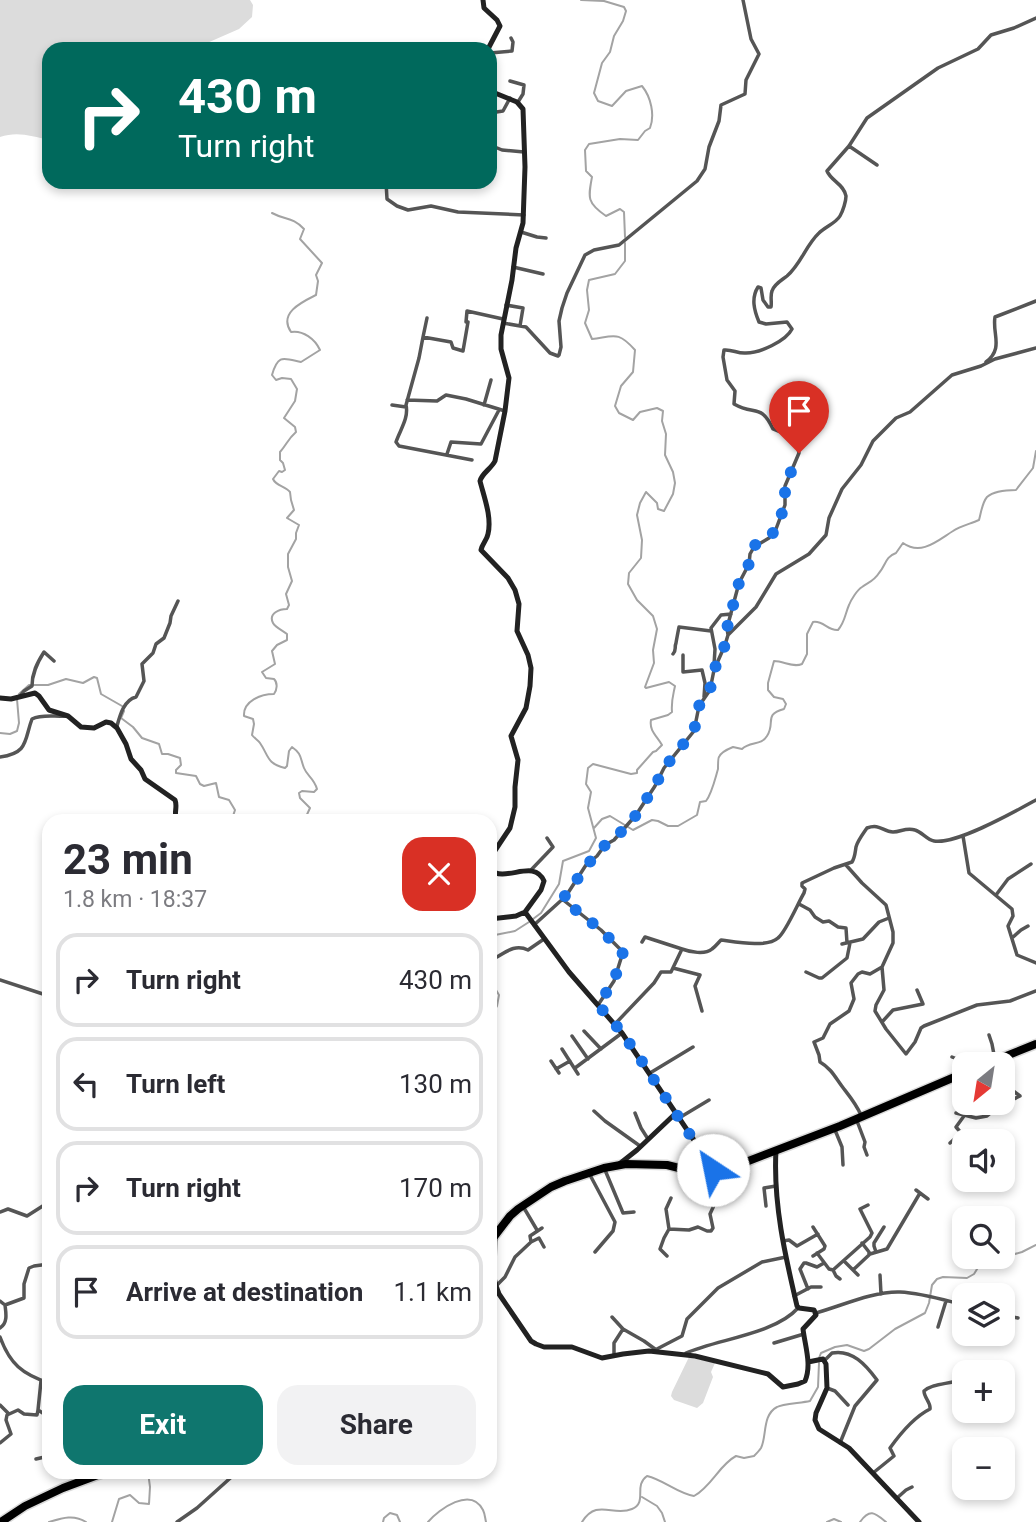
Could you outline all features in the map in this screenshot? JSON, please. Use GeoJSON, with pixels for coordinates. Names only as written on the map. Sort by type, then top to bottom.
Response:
{"type":"FeatureCollection","features":[{"type":"Feature","properties":{"kind":"highway"},"geometry":{"type":"LineString","coordinates":[[1015,1053],[1036,1044]]}},
{"type":"Feature","properties":{"kind":"highway"},"geometry":{"type":"LineString","coordinates":[[497,1233],[510,1216],[551,1187],[589,1173],[618,1165],[641,1164],[667,1165],[691,1171],[730,1167],[834,1128],[952,1078]]}},
{"type":"Feature","properties":{"kind":"highway"},"geometry":{"type":"LineString","coordinates":[[1,1522],[25,1506],[87,1480]]}},
{"type":"Feature","properties":{"kind":"main road"},"geometry":{"type":"LineString","coordinates":[[483,0],[484,8],[498,20],[499,26],[493,42]]}},
{"type":"Feature","properties":{"kind":"main road"},"geometry":{"type":"LineString","coordinates":[[497,94],[518,102],[524,112],[524,215],[500,343],[509,379],[496,458],[481,479],[488,523],[488,534],[481,550],[508,578],[517,595],[517,631],[529,660],[531,677],[526,708],[511,736],[519,760],[511,824],[497,847]]}},
{"type":"Feature","properties":{"kind":"main road"},"geometry":{"type":"LineString","coordinates":[[0,698],[18,699],[32,693],[37,694],[49,710],[68,716],[81,727],[94,728],[108,722],[117,728],[131,759],[145,779],[175,800],[175,814]]}},
{"type":"Feature","properties":{"kind":"main road"},"geometry":{"type":"LineString","coordinates":[[497,874],[531,870],[540,874],[543,886],[527,915]]}},
{"type":"Feature","properties":{"kind":"main road"},"geometry":{"type":"LineString","coordinates":[[497,918],[527,915]]}},
{"type":"Feature","properties":{"kind":"main road"},"geometry":{"type":"LineString","coordinates":[[527,915],[569,972],[622,1033],[713,1170]]}},
{"type":"Feature","properties":{"kind":"main road"},"geometry":{"type":"LineString","coordinates":[[618,1165],[677,1115]]}},
{"type":"Feature","properties":{"kind":"main road"},"geometry":{"type":"LineString","coordinates":[[638,1148],[641,1164]]}},
{"type":"Feature","properties":{"kind":"main road"},"geometry":{"type":"LineString","coordinates":[[497,1289],[533,1343],[551,1348],[572,1347],[602,1358],[655,1350],[685,1354],[764,1373],[786,1387],[805,1381],[811,1362],[804,1327],[816,1313],[798,1308],[794,1296],[776,1186],[776,1150]]}},
{"type":"Feature","properties":{"kind":"main road"},"geometry":{"type":"LineString","coordinates":[[811,1362],[823,1360],[826,1364],[827,1388],[817,1407],[817,1426],[849,1448],[919,1522]]}},
{"type":"Feature","properties":{"kind":"street"},"geometry":{"type":"LineString","coordinates":[[423,337],[451,342],[453,348],[464,351],[467,311],[526,327],[550,353],[559,355],[559,321],[567,293],[581,261],[588,252],[618,245],[697,181],[706,166],[705,159],[719,121],[721,106],[745,94],[746,80],[759,54],[751,39],[743,0]]}},
{"type":"Feature","properties":{"kind":"street"},"geometry":{"type":"LineString","coordinates":[[728,635],[727,628],[739,583],[749,564],[751,551],[755,545],[772,536],[776,529],[785,505],[785,486],[799,453],[794,440],[773,429],[766,415],[734,404],[735,391],[727,380],[723,353],[726,349],[750,353],[774,344],[790,334],[792,329],[784,321],[766,324],[759,322],[753,299],[755,292],[758,287],[761,288],[765,303],[771,307],[773,289],[779,281],[789,274],[817,234],[839,218],[846,199],[845,192],[839,183],[830,178],[827,171],[849,146],[867,118],[938,68],[972,53],[992,35],[1036,18]]}},
{"type":"Feature","properties":{"kind":"street"},"geometry":{"type":"LineString","coordinates":[[497,51],[512,51],[511,38]]}},
{"type":"Feature","properties":{"kind":"street"},"geometry":{"type":"LineString","coordinates":[[510,81],[524,85],[518,102]]}},
{"type":"Feature","properties":{"kind":"street"},"geometry":{"type":"LineString","coordinates":[[497,112],[503,111],[509,98]]}},
{"type":"Feature","properties":{"kind":"street"},"geometry":{"type":"LineString","coordinates":[[849,146],[877,165]]}},
{"type":"Feature","properties":{"kind":"street"},"geometry":{"type":"LineString","coordinates":[[497,148],[524,152]]}},
{"type":"Feature","properties":{"kind":"street"},"geometry":{"type":"LineString","coordinates":[[386,189],[387,199],[404,209],[431,206],[458,212],[524,215]]}},
{"type":"Feature","properties":{"kind":"street"},"geometry":{"type":"LineString","coordinates":[[521,232],[546,237]]}},
{"type":"Feature","properties":{"kind":"street"},"geometry":{"type":"LineString","coordinates":[[513,267],[543,274]]}},
{"type":"Feature","properties":{"kind":"street"},"geometry":{"type":"LineString","coordinates":[[978,367],[994,354],[997,344],[995,317],[1036,301]]}},
{"type":"Feature","properties":{"kind":"street"},"geometry":{"type":"LineString","coordinates":[[506,305],[523,308],[520,326]]}},
{"type":"Feature","properties":{"kind":"street"},"geometry":{"type":"LineString","coordinates":[[427,318],[407,400],[407,416],[397,444],[472,460]]}},
{"type":"Feature","properties":{"kind":"street"},"geometry":{"type":"LineString","coordinates":[[714,670],[728,635],[756,607],[776,574],[809,554],[826,535],[829,519],[842,489],[873,442],[896,418],[910,412],[952,374],[1036,348]]}},
{"type":"Feature","properties":{"kind":"street"},"geometry":{"type":"LineString","coordinates":[[484,405],[491,380]]}},
{"type":"Feature","properties":{"kind":"street"},"geometry":{"type":"LineString","coordinates":[[407,400],[437,401],[446,395],[502,411],[481,444],[451,442],[447,454]]}},
{"type":"Feature","properties":{"kind":"street"},"geometry":{"type":"LineString","coordinates":[[392,405],[406,407]]}},
{"type":"Feature","properties":{"kind":"street"},"geometry":{"type":"LineString","coordinates":[[117,728],[125,705],[137,696],[144,682],[142,664],[153,653],[156,644],[164,638],[178,601]]}},
{"type":"Feature","properties":{"kind":"street"},"geometry":{"type":"LineString","coordinates":[[533,924],[565,901],[587,864],[605,845],[614,840],[636,815],[664,768],[694,731],[698,709],[711,686],[714,670],[712,626],[721,615],[732,614]]}},
{"type":"Feature","properties":{"kind":"street"},"geometry":{"type":"LineString","coordinates":[[673,654],[676,651],[679,627],[711,631]]}},
{"type":"Feature","properties":{"kind":"street"},"geometry":{"type":"LineString","coordinates":[[18,699],[32,686],[33,671],[44,652],[54,661]]}},
{"type":"Feature","properties":{"kind":"street"},"geometry":{"type":"LineString","coordinates":[[683,655],[683,672],[702,670],[704,699]]}},
{"type":"Feature","properties":{"kind":"street"},"geometry":{"type":"LineString","coordinates":[[0,757],[23,746],[27,741],[32,719],[40,716],[68,716]]}},
{"type":"Feature","properties":{"kind":"street"},"geometry":{"type":"LineString","coordinates":[[642,942],[645,937],[682,949],[706,952],[721,940],[751,943],[775,941],[783,932],[805,891],[802,883],[854,860],[859,840],[867,828],[881,827],[893,832],[915,830],[934,841],[963,836],[1036,800]]}},
{"type":"Feature","properties":{"kind":"street"},"geometry":{"type":"LineString","coordinates":[[963,836],[969,873],[1012,909],[1013,916],[1008,926],[1017,955],[1036,963]]}},
{"type":"Feature","properties":{"kind":"street"},"geometry":{"type":"LineString","coordinates":[[531,870],[553,847],[547,838]]}},
{"type":"Feature","properties":{"kind":"street"},"geometry":{"type":"LineString","coordinates":[[996,895],[1008,879],[1031,863]]}},
{"type":"Feature","properties":{"kind":"street"},"geometry":{"type":"LineString","coordinates":[[846,865],[886,905],[893,943],[883,967],[884,990],[874,1011],[906,1054],[924,1026],[977,1005],[1010,1001],[1036,991]]}},
{"type":"Feature","properties":{"kind":"street"},"geometry":{"type":"LineString","coordinates":[[565,901],[623,952],[614,981],[598,1005]]}},
{"type":"Feature","properties":{"kind":"street"},"geometry":{"type":"LineString","coordinates":[[798,904],[810,910],[823,922],[829,921],[838,927],[846,928],[848,957],[822,978],[806,972]]}},
{"type":"Feature","properties":{"kind":"street"},"geometry":{"type":"LineString","coordinates":[[846,944],[863,939],[879,922],[889,918]]}},
{"type":"Feature","properties":{"kind":"street"},"geometry":{"type":"LineString","coordinates":[[1012,937],[1028,926]]}},
{"type":"Feature","properties":{"kind":"street"},"geometry":{"type":"LineString","coordinates":[[497,956],[513,948],[528,950],[544,939]]}},
{"type":"Feature","properties":{"kind":"street"},"geometry":{"type":"LineString","coordinates":[[615,1024],[661,972],[670,973],[682,949]]}},
{"type":"Feature","properties":{"kind":"street"},"geometry":{"type":"LineString","coordinates":[[867,1154],[854,1099],[829,1068],[820,1062],[814,1042],[824,1038],[830,1024],[849,1011],[854,999],[851,984],[858,974],[870,974],[883,967]]}},
{"type":"Feature","properties":{"kind":"street"},"geometry":{"type":"LineString","coordinates":[[673,968],[700,975],[695,986],[702,1012]]}},
{"type":"Feature","properties":{"kind":"street"},"geometry":{"type":"LineString","coordinates":[[0,981],[42,994]]}},
{"type":"Feature","properties":{"kind":"street"},"geometry":{"type":"LineString","coordinates":[[882,1022],[893,1010],[923,1004],[917,990]]}},
{"type":"Feature","properties":{"kind":"street"},"geometry":{"type":"LineString","coordinates":[[584,1031],[601,1049]]}},
{"type":"Feature","properties":{"kind":"street"},"geometry":{"type":"LineString","coordinates":[[575,1068],[622,1033]]}},
{"type":"Feature","properties":{"kind":"street"},"geometry":{"type":"LineString","coordinates":[[989,1035],[992,1052]]}},
{"type":"Feature","properties":{"kind":"street"},"geometry":{"type":"LineString","coordinates":[[572,1036],[588,1059]]}},
{"type":"Feature","properties":{"kind":"street"},"geometry":{"type":"LineString","coordinates":[[650,1073],[693,1047]]}},
{"type":"Feature","properties":{"kind":"street"},"geometry":{"type":"LineString","coordinates":[[562,1049],[578,1074]]}},
{"type":"Feature","properties":{"kind":"street"},"geometry":{"type":"LineString","coordinates":[[551,1061],[558,1071],[570,1061]]}},
{"type":"Feature","properties":{"kind":"street"},"geometry":{"type":"LineString","coordinates":[[677,1115],[709,1100]]}},
{"type":"Feature","properties":{"kind":"street"},"geometry":{"type":"LineString","coordinates":[[594,1111],[638,1148]]}},
{"type":"Feature","properties":{"kind":"street"},"geometry":{"type":"LineString","coordinates":[[635,1113],[648,1139]]}},
{"type":"Feature","properties":{"kind":"street"},"geometry":{"type":"LineString","coordinates":[[958,1129],[956,1125],[964,1115],[976,1118],[988,1115]]}},
{"type":"Feature","properties":{"kind":"street"},"geometry":{"type":"LineString","coordinates":[[834,1128],[842,1147],[844,1165]]}},
{"type":"Feature","properties":{"kind":"street"},"geometry":{"type":"LineString","coordinates":[[669,1229],[689,1230],[698,1227],[712,1230],[709,1217],[722,1188],[719,1179],[730,1167]]}},
{"type":"Feature","properties":{"kind":"street"},"geometry":{"type":"LineString","coordinates":[[604,1168],[624,1213],[634,1212]]}},
{"type":"Feature","properties":{"kind":"street"},"geometry":{"type":"LineString","coordinates":[[589,1173],[615,1222],[614,1229],[595,1252]]}},
{"type":"Feature","properties":{"kind":"street"},"geometry":{"type":"LineString","coordinates":[[766,1206],[764,1188],[776,1186]]}},
{"type":"Feature","properties":{"kind":"street"},"geometry":{"type":"LineString","coordinates":[[853,1270],[870,1254],[887,1249],[918,1192],[928,1199]]}},
{"type":"Feature","properties":{"kind":"street"},"geometry":{"type":"LineString","coordinates":[[667,1256],[660,1249],[669,1229],[666,1209],[671,1198]]}},
{"type":"Feature","properties":{"kind":"street"},"geometry":{"type":"LineString","coordinates":[[868,1205],[860,1209],[871,1235]]}},
{"type":"Feature","properties":{"kind":"street"},"geometry":{"type":"LineString","coordinates":[[0,1212],[8,1209],[27,1216],[42,1206]]}},
{"type":"Feature","properties":{"kind":"street"},"geometry":{"type":"LineString","coordinates":[[522,1206],[539,1229],[529,1237],[531,1242]]}},
{"type":"Feature","properties":{"kind":"street"},"geometry":{"type":"LineString","coordinates":[[610,1213],[621,1208]]}},
{"type":"Feature","properties":{"kind":"street"},"geometry":{"type":"LineString","coordinates":[[813,1227],[825,1246],[815,1254],[840,1279]]}},
{"type":"Feature","properties":{"kind":"street"},"geometry":{"type":"LineString","coordinates":[[876,1252],[874,1246],[884,1227]]}},
{"type":"Feature","properties":{"kind":"street"},"geometry":{"type":"LineString","coordinates":[[783,1241],[789,1240],[797,1246],[818,1234]]}},
{"type":"Feature","properties":{"kind":"street"},"geometry":{"type":"LineString","coordinates":[[833,1270],[871,1235],[879,1234]]}},
{"type":"Feature","properties":{"kind":"street"},"geometry":{"type":"LineString","coordinates":[[497,1285],[505,1277],[515,1257],[531,1242],[539,1238],[544,1247]]}},
{"type":"Feature","properties":{"kind":"street"},"geometry":{"type":"LineString","coordinates":[[862,1243],[870,1254]]}},
{"type":"Feature","properties":{"kind":"street"},"geometry":{"type":"LineString","coordinates":[[612,1317],[623,1329],[655,1350],[682,1336],[687,1319],[722,1286],[762,1262],[786,1257]]}},
{"type":"Feature","properties":{"kind":"street"},"geometry":{"type":"LineString","coordinates":[[844,1261],[858,1275]]}},
{"type":"Feature","properties":{"kind":"street"},"geometry":{"type":"LineString","coordinates":[[808,1289],[801,1266],[806,1263],[817,1267],[824,1263]]}},
{"type":"Feature","properties":{"kind":"street"},"geometry":{"type":"LineString","coordinates":[[5,1305],[24,1298],[23,1284],[29,1268],[42,1265]]}},
{"type":"Feature","properties":{"kind":"street"},"geometry":{"type":"LineString","coordinates":[[880,1275],[881,1294]]}},
{"type":"Feature","properties":{"kind":"street"},"geometry":{"type":"LineString","coordinates":[[794,1296],[808,1289],[821,1287]]}},
{"type":"Feature","properties":{"kind":"street"},"geometry":{"type":"LineString","coordinates":[[816,1313],[897,1292],[952,1302]]}},
{"type":"Feature","properties":{"kind":"street"},"geometry":{"type":"LineString","coordinates":[[0,1301],[5,1305],[6,1318],[0,1328]]}},
{"type":"Feature","properties":{"kind":"street"},"geometry":{"type":"LineString","coordinates":[[938,1327],[946,1301]]}},
{"type":"Feature","properties":{"kind":"street"},"geometry":{"type":"LineString","coordinates":[[685,1354],[756,1332],[790,1316],[798,1308]]}},
{"type":"Feature","properties":{"kind":"street"},"geometry":{"type":"LineString","coordinates":[[614,1356],[614,1343],[623,1329]]}},
{"type":"Feature","properties":{"kind":"street"},"geometry":{"type":"LineString","coordinates":[[774,1343],[804,1334]]}},
{"type":"Feature","properties":{"kind":"street"},"geometry":{"type":"LineString","coordinates":[[0,1337],[14,1364],[41,1381],[37,1415],[24,1414],[18,1410],[9,1414],[6,1418],[11,1434],[0,1443]]}},
{"type":"Feature","properties":{"kind":"street"},"geometry":{"type":"LineString","coordinates":[[823,1360],[832,1353],[844,1352],[862,1362],[877,1380],[855,1406],[840,1443]]}},
{"type":"Feature","properties":{"kind":"street"},"geometry":{"type":"LineString","coordinates":[[873,1473],[893,1457],[890,1448],[904,1431],[930,1409],[924,1391],[931,1386],[938,1387],[952,1382]]}},
{"type":"Feature","properties":{"kind":"street"},"geometry":{"type":"LineString","coordinates":[[827,1388],[835,1391],[848,1405]]}},
{"type":"Feature","properties":{"kind":"street"},"geometry":{"type":"LineString","coordinates":[[0,1405],[9,1414]]}},
{"type":"Feature","properties":{"kind":"street"},"geometry":{"type":"LineString","coordinates":[[38,1410],[42,1413]]}},
{"type":"Feature","properties":{"kind":"street"},"geometry":{"type":"LineString","coordinates":[[36,1459],[42,1457]]}},
{"type":"Feature","properties":{"kind":"street"},"geometry":{"type":"LineString","coordinates":[[177,1522],[229,1479]]}},
{"type":"Feature","properties":{"kind":"street"},"geometry":{"type":"LineString","coordinates":[[897,1497],[912,1487]]}},
{"type":"Feature","properties":{"kind":"shaded area"},"geometry":{"type":"Polygon","coordinates":[[[0,0],[250,0],[253,5],[252,17],[239,29],[209,42],[42,42],[42,138],[18,134],[0,137],[0,0]]]}},
{"type":"Feature","properties":{"kind":"shaded area"},"geometry":{"type":"Polygon","coordinates":[[[689,1357],[715,1363],[711,1372],[713,1377],[703,1403],[697,1408],[674,1400],[671,1396],[689,1357]]]}},
{"type":"Feature","properties":{"kind":"waterway"},"geometry":{"type":"LineString","coordinates":[[581,0],[604,1],[624,7],[626,11],[610,52],[602,63],[594,93],[598,101],[612,106],[626,91],[642,86],[651,106],[650,128],[638,140],[620,139],[589,144],[585,150],[586,171],[592,177],[590,200],[606,216],[620,209],[624,212],[625,237]]}},
{"type":"Feature","properties":{"kind":"waterway"},"geometry":{"type":"LineString","coordinates":[[272,213],[300,225],[304,229],[300,239],[322,263],[316,275],[316,295],[293,309],[287,319],[291,332],[308,336],[320,350],[301,362],[282,359],[272,375],[276,380],[291,379],[297,389],[295,401],[284,418],[295,427],[296,432],[280,452],[280,460],[285,470],[279,471],[273,479],[290,492],[294,510],[287,518],[299,525],[296,539],[288,554],[292,581],[286,594],[289,605],[287,609],[278,611],[272,617],[274,624],[287,634],[287,640],[272,651],[275,664],[262,672],[266,678],[274,679],[277,684],[276,691],[250,702],[246,706],[244,716],[253,719],[252,735],[274,764],[285,768],[292,747],[299,754],[305,771],[317,789],[314,792],[299,793],[300,798],[310,808],[307,814]]}},
{"type":"Feature","properties":{"kind":"waterway"},"geometry":{"type":"LineString","coordinates":[[533,919],[541,913],[559,884],[563,861],[589,851],[596,838],[588,808],[591,792],[586,784],[588,768],[593,764],[631,774],[637,773],[662,745],[652,730],[651,720],[672,712],[675,686],[669,682],[645,687],[654,663],[653,650],[657,629],[653,616],[637,600],[628,584],[629,573],[641,558],[642,540],[637,515],[640,503],[646,492],[657,503],[658,509],[664,511],[673,494],[675,483],[665,455],[663,411],[657,408],[640,412],[633,420],[619,413],[615,406],[621,386],[633,372],[635,350],[620,337],[592,339],[585,323],[589,310],[589,280],[615,274],[625,261],[625,243]]}},
{"type":"Feature","properties":{"kind":"waterway"},"geometry":{"type":"LineString","coordinates":[[594,828],[602,819],[610,816],[633,830],[652,820],[668,826],[678,826],[697,815],[700,802],[706,801],[712,790],[720,755],[733,747],[742,749],[765,739],[772,716],[784,709],[786,704],[783,699],[774,697],[768,690],[774,661],[802,664],[807,654],[807,634],[813,622],[838,630],[856,593],[875,578],[903,543],[910,547],[923,548],[979,520],[987,497],[997,492],[1016,490],[1033,468],[1036,451]]}},
{"type":"Feature","properties":{"kind":"waterway"},"geometry":{"type":"LineString","coordinates":[[19,694],[29,685],[48,685],[66,679],[83,683],[94,677],[97,678],[101,694],[122,706]]}},
{"type":"Feature","properties":{"kind":"waterway"},"geometry":{"type":"LineString","coordinates":[[0,733],[10,734],[17,731],[17,699]]}},
{"type":"Feature","properties":{"kind":"waterway"},"geometry":{"type":"LineString","coordinates":[[124,711],[121,718],[142,738],[159,744],[162,754],[180,758],[181,765],[176,773],[196,776],[204,786],[216,783],[219,797],[229,800],[235,810],[234,814]]}},
{"type":"Feature","properties":{"kind":"waterway"},"geometry":{"type":"LineString","coordinates":[[497,935],[515,931],[529,922]]}},
{"type":"Feature","properties":{"kind":"waterway"},"geometry":{"type":"LineString","coordinates":[[497,992],[497,1006]]}},
{"type":"Feature","properties":{"kind":"waterway"},"geometry":{"type":"LineString","coordinates":[[819,1358],[821,1353],[835,1347],[847,1345],[864,1351],[869,1349],[895,1329],[925,1313],[932,1285],[937,1279],[967,1278],[974,1274],[987,1258],[1004,1257],[1036,1245]]}},
{"type":"Feature","properties":{"kind":"waterway"},"geometry":{"type":"LineString","coordinates":[[582,1522],[599,1509],[625,1511],[637,1506],[641,1484],[647,1476],[694,1496],[706,1487],[730,1460],[736,1456],[754,1456],[761,1448],[767,1420],[772,1411],[779,1406],[810,1401],[818,1387],[819,1363]]}},
{"type":"Feature","properties":{"kind":"waterway"},"geometry":{"type":"LineString","coordinates":[[112,1522],[119,1499],[130,1495],[139,1503],[149,1504],[149,1479]]}},
{"type":"Feature","properties":{"kind":"waterway"},"geometry":{"type":"LineString","coordinates":[[642,1497],[657,1506],[665,1522]]}},
{"type":"Feature","properties":{"kind":"waterway"},"geometry":{"type":"LineString","coordinates":[[428,1522],[447,1506],[463,1500],[478,1503],[486,1522]]}},
{"type":"Feature","properties":{"kind":"waterway"},"geometry":{"type":"LineString","coordinates":[[383,1522],[390,1513],[397,1515],[400,1522]]}},
{"type":"Feature","properties":{"kind":"waterway"},"geometry":{"type":"LineString","coordinates":[[860,1522],[870,1513],[886,1522]]}},
{"type":"Feature","properties":{"kind":"waterway"},"geometry":{"type":"LineString","coordinates":[[49,1522],[72,1517],[86,1522]]}},
{"type":"Feature","properties":{"kind":"waterway"},"geometry":{"type":"LineString","coordinates":[[827,1522],[834,1519],[841,1522]]}},
{"type":"Feature","properties":{"kind":"route"},"geometry":{"type":"LineString","coordinates":[[713,1170],[635,1051],[598,1005],[614,981],[623,952],[601,930],[562,899],[586,865],[605,845],[614,840],[636,815],[664,768],[694,731],[699,706],[710,690],[714,670],[725,645],[739,583],[755,545],[774,534],[785,505],[785,486],[799,453]]}}]}
